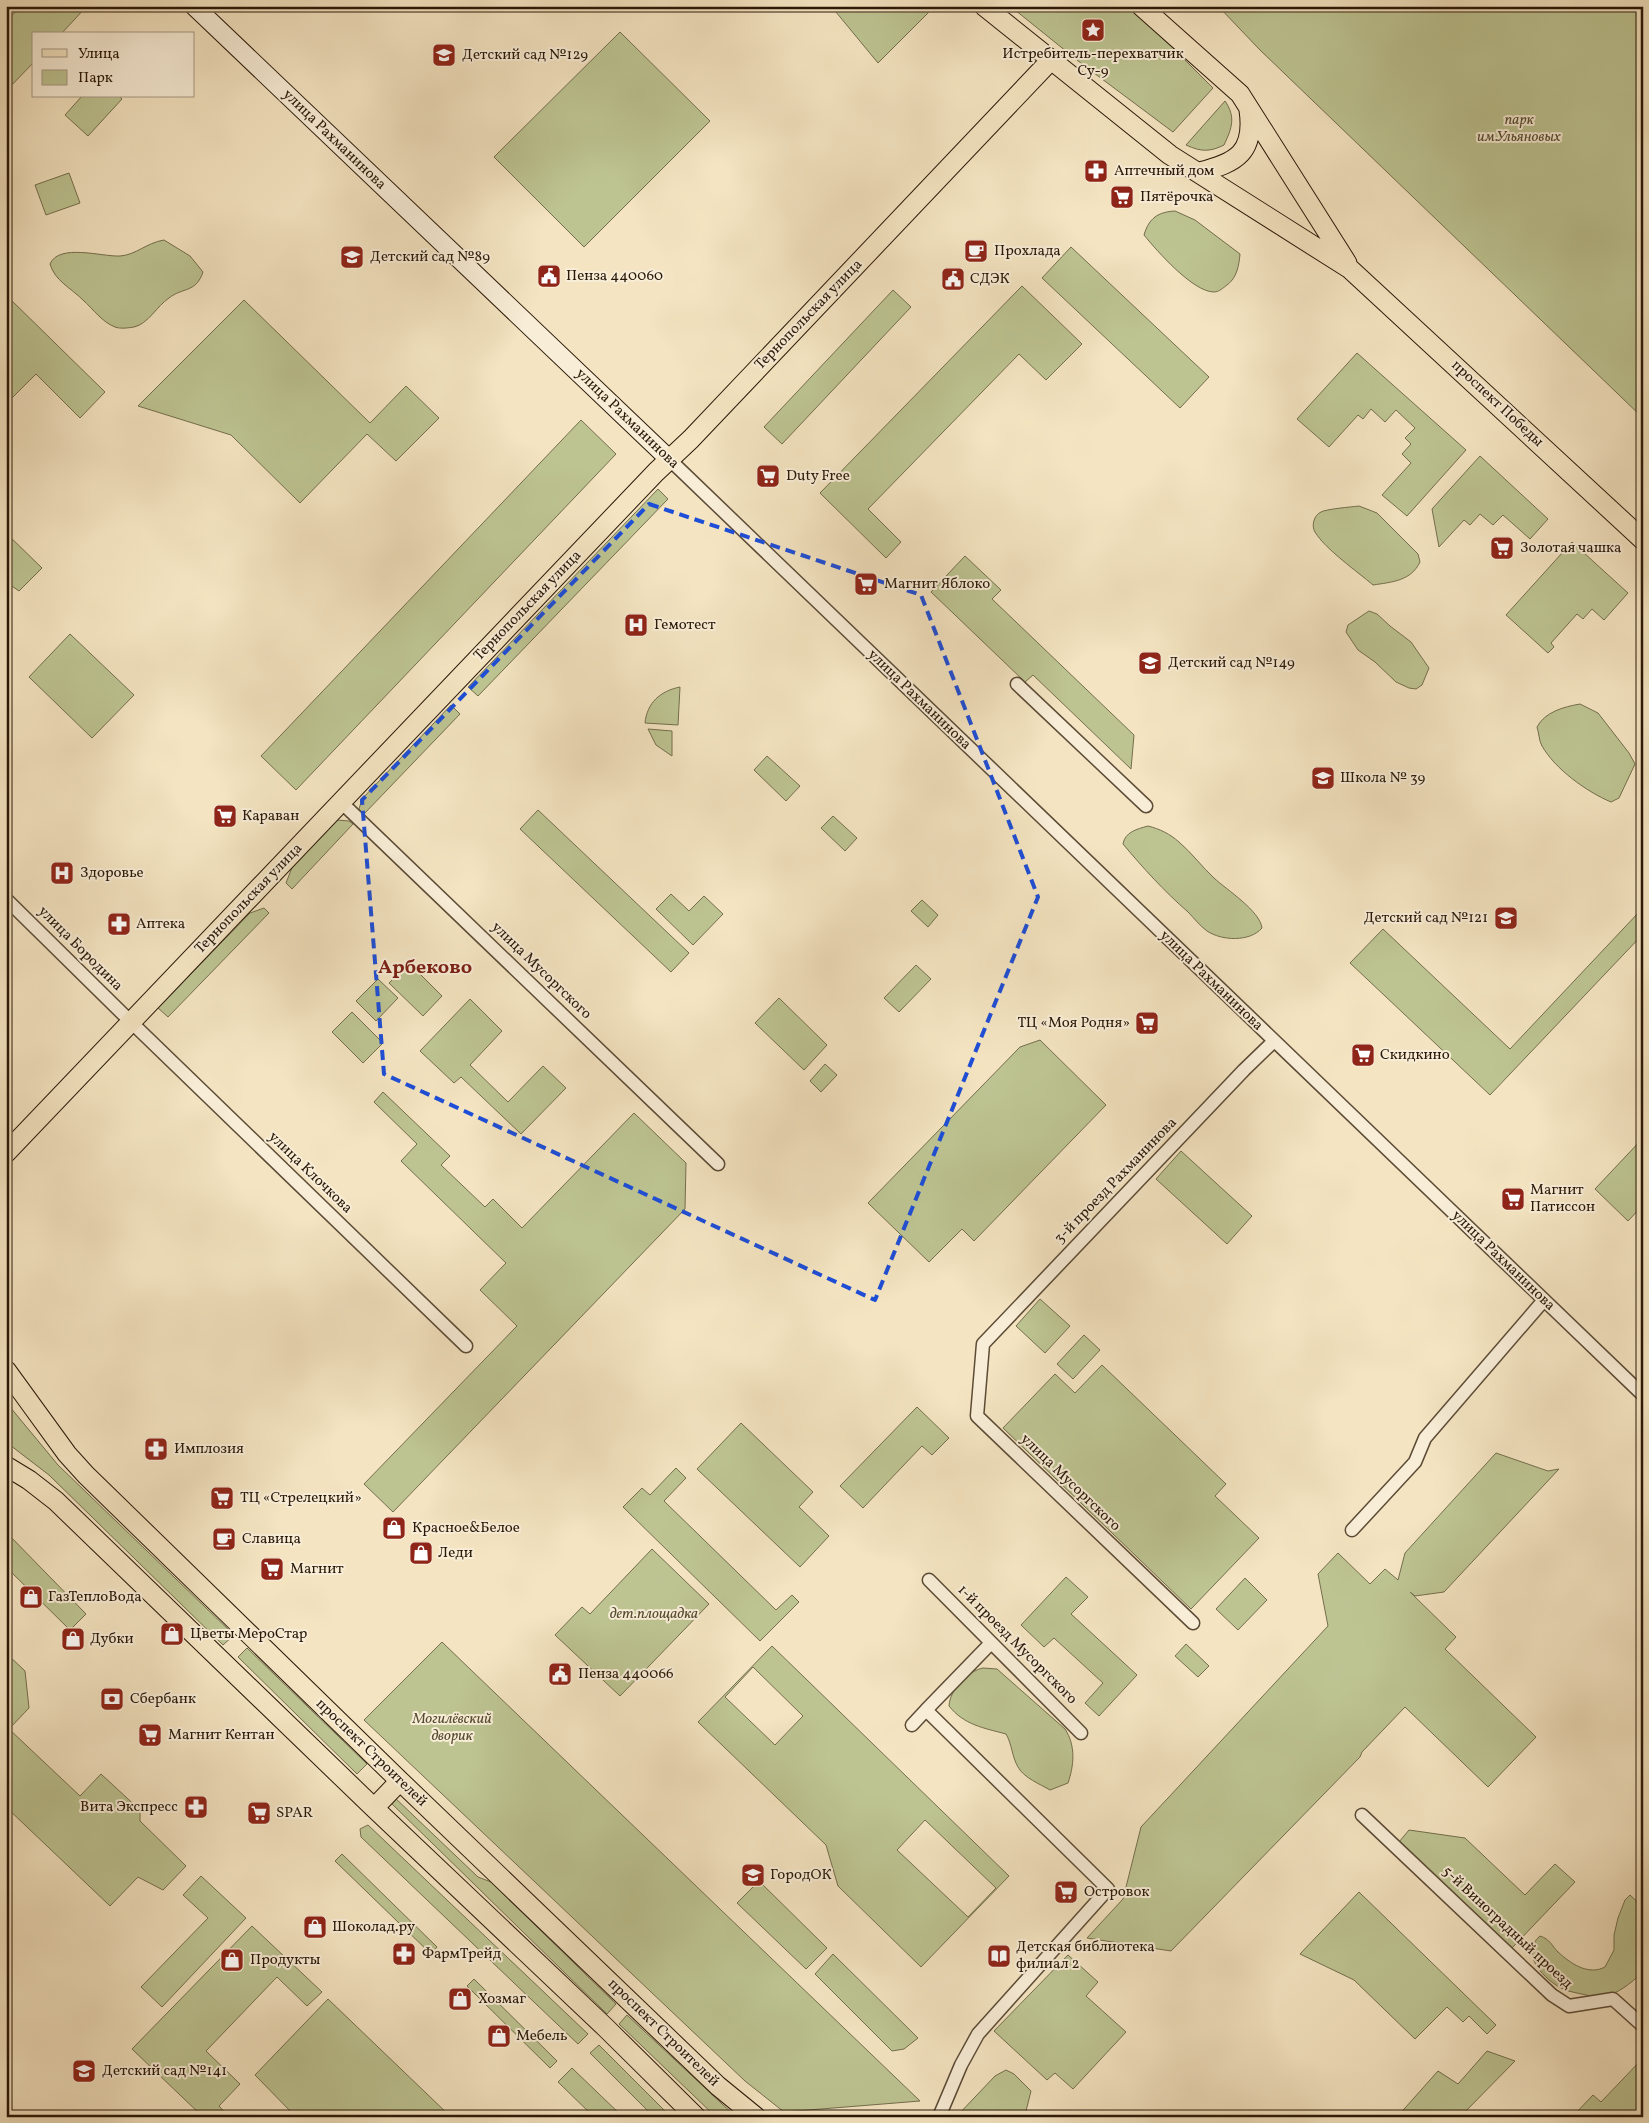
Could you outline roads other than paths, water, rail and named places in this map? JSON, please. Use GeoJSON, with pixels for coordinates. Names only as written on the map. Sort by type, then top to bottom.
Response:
{"type":"FeatureCollection","features":[{"type":"Feature","properties":{"kind":"main road","name":"улица Рахманинова"},"geometry":{"type":"LineString","coordinates":[[194,6],[669,459]]}},
{"type":"Feature","properties":{"kind":"main road","name":"проспект Победы"},"geometry":{"type":"LineString","coordinates":[[984,6],[1170,156],[1199,172],[1350,269],[1643,540]]}},
{"type":"Feature","properties":{"kind":"main road","name":"проспект Победы"},"geometry":{"type":"LineString","coordinates":[[1141,6],[1234,87],[1249,106],[1350,269]]}},
{"type":"Feature","properties":{"kind":"main road","name":"Тернопольская улица"},"geometry":{"type":"LineString","coordinates":[[6,1153],[669,459],[691,439],[1050,60]]}},
{"type":"Feature","properties":{"kind":"main road"},"geometry":{"type":"LineString","coordinates":[[1199,172],[1224,166],[1242,154],[1252,128],[1249,106]]}},
{"type":"Feature","properties":{"kind":"main road","name":"проспект Строителей"},"geometry":{"type":"LineString","coordinates":[[6,1370],[67,1454],[80,1468],[400,1781],[718,2086],[756,2117]]}},
{"type":"Feature","properties":{"kind":"main road"},"geometry":{"type":"LineString","coordinates":[[6,1466],[29,1480],[56,1501],[374,1808],[606,2028],[696,2117]]}},
{"type":"Feature","properties":{"kind":"main road"},"geometry":{"type":"LineString","coordinates":[[374,1808],[400,1781]]}},
{"type":"Feature","properties":{"kind":"street","name":"улица Рахманинова"},"geometry":{"type":"LineString","coordinates":[[669,459],[1642,1392]]}},
{"type":"Feature","properties":{"kind":"street"},"geometry":{"type":"LineString","coordinates":[[1017,684],[1146,806]]}},
{"type":"Feature","properties":{"kind":"street","name":"улица Мусоргского"},"geometry":{"type":"LineString","coordinates":[[341,802],[718,1164]]}},
{"type":"Feature","properties":{"kind":"street","name":"улица Бородина"},"geometry":{"type":"LineString","coordinates":[[6,899],[131,1022]]}},
{"type":"Feature","properties":{"kind":"street","name":"улица Клочкова"},"geometry":{"type":"LineString","coordinates":[[131,1022],[466,1346]]}},
{"type":"Feature","properties":{"kind":"street","name":"3-й проезд Рахманинова"},"geometry":{"type":"LineString","coordinates":[[983,1344],[1244,1070],[1274,1041]]}},
{"type":"Feature","properties":{"kind":"street"},"geometry":{"type":"LineString","coordinates":[[1352,1530],[1416,1462],[1425,1438],[1544,1300]]}},
{"type":"Feature","properties":{"kind":"street","name":"улица Мусоргского"},"geometry":{"type":"LineString","coordinates":[[983,1344],[977,1416],[1193,1623]]}},
{"type":"Feature","properties":{"kind":"street","name":"1-й проезд Мусоргского"},"geometry":{"type":"LineString","coordinates":[[929,1580],[1081,1733]]}},
{"type":"Feature","properties":{"kind":"street"},"geometry":{"type":"LineString","coordinates":[[912,1725],[992,1643]]}},
{"type":"Feature","properties":{"kind":"street"},"geometry":{"type":"LineString","coordinates":[[926,1710],[1108,1889],[978,2034],[961,2065],[938,2116]]}},
{"type":"Feature","properties":{"kind":"street","name":"5-й Виноградный проезд"},"geometry":{"type":"LineString","coordinates":[[1362,1815],[1552,1995],[1569,2006],[1613,1999],[1643,2026]]}},
{"type":"Feature","properties":{"kind":"place","name":"Истребитель-перехватчик Су-9"},"geometry":{"type":"Point","coordinates":[1093,30]}},
{"type":"Feature","properties":{"kind":"place","name":"Детский сад №129"},"geometry":{"type":"Point","coordinates":[444,55]}},
{"type":"Feature","properties":{"kind":"place","name":"Аптечный дом"},"geometry":{"type":"Point","coordinates":[1096,171]}},
{"type":"Feature","properties":{"kind":"place","name":"Пятёрочка"},"geometry":{"type":"Point","coordinates":[1122,197]}},
{"type":"Feature","properties":{"kind":"place","name":"Прохлада"},"geometry":{"type":"Point","coordinates":[976,251]}},
{"type":"Feature","properties":{"kind":"place","name":"Детский сад №89"},"geometry":{"type":"Point","coordinates":[352,257]}},
{"type":"Feature","properties":{"kind":"place","name":"Пенза 440060"},"geometry":{"type":"Point","coordinates":[549,276]}},
{"type":"Feature","properties":{"kind":"place","name":"СДЭК"},"geometry":{"type":"Point","coordinates":[953,279]}},
{"type":"Feature","properties":{"kind":"place","name":"Duty Free"},"geometry":{"type":"Point","coordinates":[768,476]}},
{"type":"Feature","properties":{"kind":"place","name":"Золотая чашка"},"geometry":{"type":"Point","coordinates":[1502,548]}},
{"type":"Feature","properties":{"kind":"place","name":"Магнит Яблоко"},"geometry":{"type":"Point","coordinates":[866,584]}},
{"type":"Feature","properties":{"kind":"place","name":"Гемотест"},"geometry":{"type":"Point","coordinates":[636,625]}},
{"type":"Feature","properties":{"kind":"place","name":"Детский сад №149"},"geometry":{"type":"Point","coordinates":[1150,663]}},
{"type":"Feature","properties":{"kind":"place","name":"Школа № 39"},"geometry":{"type":"Point","coordinates":[1323,778]}},
{"type":"Feature","properties":{"kind":"place","name":"Караван"},"geometry":{"type":"Point","coordinates":[225,816]}},
{"type":"Feature","properties":{"kind":"place","name":"Здоровье"},"geometry":{"type":"Point","coordinates":[62,873]}},
{"type":"Feature","properties":{"kind":"place","name":"Детский сад №121"},"geometry":{"type":"Point","coordinates":[1506,918]}},
{"type":"Feature","properties":{"kind":"place","name":"Аптека"},"geometry":{"type":"Point","coordinates":[119,924]}},
{"type":"Feature","properties":{"kind":"place","name":"ТЦ «Моя Родня»"},"geometry":{"type":"Point","coordinates":[1147,1023]}},
{"type":"Feature","properties":{"kind":"place","name":"Скидкино"},"geometry":{"type":"Point","coordinates":[1363,1055]}},
{"type":"Feature","properties":{"kind":"place","name":"Магнит Патиссон"},"geometry":{"type":"Point","coordinates":[1513,1199]}},
{"type":"Feature","properties":{"kind":"place","name":"Имплозия"},"geometry":{"type":"Point","coordinates":[156,1449]}},
{"type":"Feature","properties":{"kind":"place","name":"ТЦ «Стрелецкий»"},"geometry":{"type":"Point","coordinates":[222,1498]}},
{"type":"Feature","properties":{"kind":"place","name":"Красное&Белое"},"geometry":{"type":"Point","coordinates":[394,1528]}},
{"type":"Feature","properties":{"kind":"place","name":"Славица"},"geometry":{"type":"Point","coordinates":[224,1539]}},
{"type":"Feature","properties":{"kind":"place","name":"Леди"},"geometry":{"type":"Point","coordinates":[421,1553]}},
{"type":"Feature","properties":{"kind":"place","name":"Магнит"},"geometry":{"type":"Point","coordinates":[272,1569]}},
{"type":"Feature","properties":{"kind":"place","name":"ГазТеплоВода"},"geometry":{"type":"Point","coordinates":[31,1597]}},
{"type":"Feature","properties":{"kind":"place","name":"Цветы МероСтар"},"geometry":{"type":"Point","coordinates":[172,1634]}},
{"type":"Feature","properties":{"kind":"place","name":"Дубки"},"geometry":{"type":"Point","coordinates":[73,1639]}},
{"type":"Feature","properties":{"kind":"place","name":"Пенза 440066"},"geometry":{"type":"Point","coordinates":[560,1674]}},
{"type":"Feature","properties":{"kind":"place","name":"Сбербанк"},"geometry":{"type":"Point","coordinates":[112,1699]}},
{"type":"Feature","properties":{"kind":"place","name":"Магнит Кентан"},"geometry":{"type":"Point","coordinates":[150,1735]}},
{"type":"Feature","properties":{"kind":"place","name":"Вита Экспресс"},"geometry":{"type":"Point","coordinates":[196,1807]}},
{"type":"Feature","properties":{"kind":"place","name":"SPAR"},"geometry":{"type":"Point","coordinates":[259,1813]}},
{"type":"Feature","properties":{"kind":"place","name":"ГородОК"},"geometry":{"type":"Point","coordinates":[753,1875]}},
{"type":"Feature","properties":{"kind":"place","name":"Островок"},"geometry":{"type":"Point","coordinates":[1066,1892]}},
{"type":"Feature","properties":{"kind":"place","name":"Шоколад.ру"},"geometry":{"type":"Point","coordinates":[315,1927]}},
{"type":"Feature","properties":{"kind":"place","name":"ФармТрейд"},"geometry":{"type":"Point","coordinates":[404,1954]}},
{"type":"Feature","properties":{"kind":"place","name":"Детская библиотека филиал 2"},"geometry":{"type":"Point","coordinates":[999,1956]}},
{"type":"Feature","properties":{"kind":"place","name":"Продукты"},"geometry":{"type":"Point","coordinates":[232,1960]}},
{"type":"Feature","properties":{"kind":"place","name":"Хозмаг"},"geometry":{"type":"Point","coordinates":[460,1999]}},
{"type":"Feature","properties":{"kind":"place","name":"Мебель"},"geometry":{"type":"Point","coordinates":[499,2036]}},
{"type":"Feature","properties":{"kind":"place","name":"Детский сад №141"},"geometry":{"type":"Point","coordinates":[84,2071]}},
{"type":"Feature","properties":{"kind":"district","name":"Арбеково"},"geometry":{"type":"Point","coordinates":[425,968]}},
{"type":"Feature","properties":{"kind":"park label","name":"парк им.Ульяновых"},"geometry":{"type":"Point","coordinates":[1519,128]}},
{"type":"Feature","properties":{"kind":"park label","name":"дет.площадка"},"geometry":{"type":"Point","coordinates":[654,1614]}},
{"type":"Feature","properties":{"kind":"park label","name":"Могилёвский дворик"},"geometry":{"type":"Point","coordinates":[452,1728]}}]}
